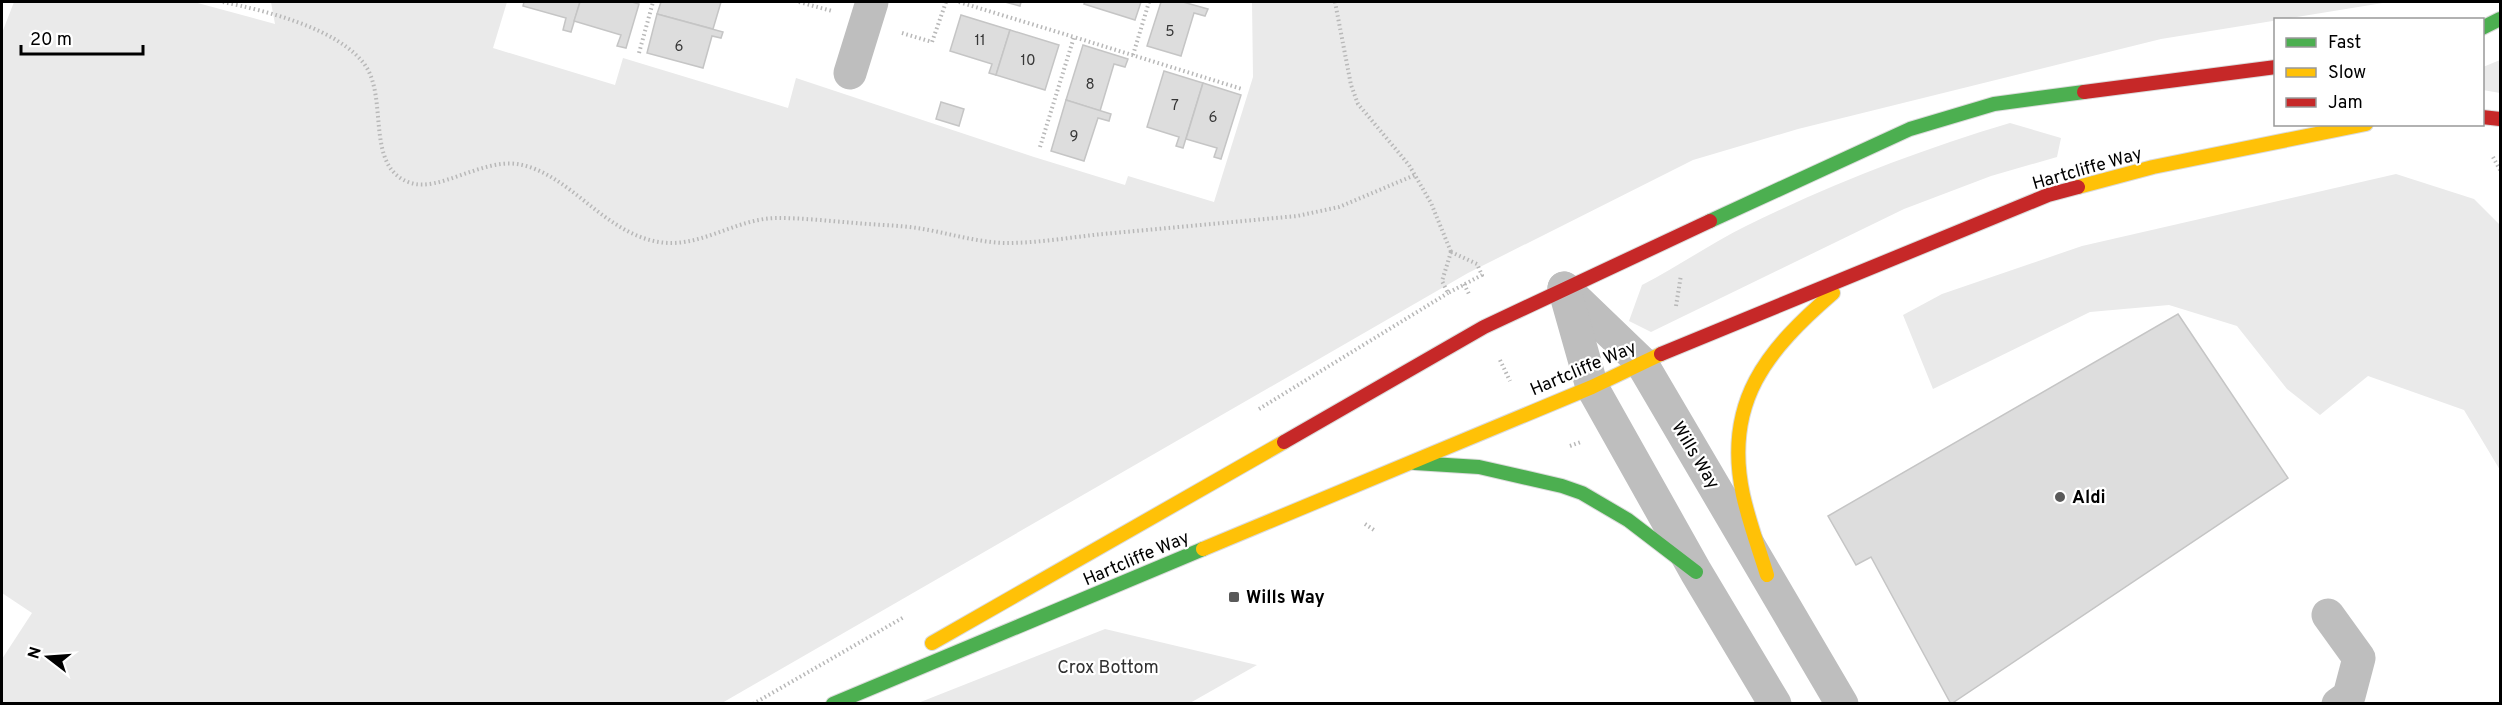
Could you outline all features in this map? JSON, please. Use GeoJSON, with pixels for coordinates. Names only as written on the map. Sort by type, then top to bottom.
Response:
{"type":"FeatureCollection","features":[{"type":"Feature","properties":{"kind":"highway"},"geometry":{"type":"LineString","coordinates":[[2484,27],[2500,19]]}},
{"type":"Feature","properties":{"kind":"highway","name":"Hartcliffe Way"},"geometry":{"type":"LineString","coordinates":[[827,704],[1465,337],[1564,288],[1910,129],[1994,104],[2274,67]]}},
{"type":"Feature","properties":{"kind":"highway"},"geometry":{"type":"LineString","coordinates":[[2484,117],[2500,119]]}},
{"type":"Feature","properties":{"kind":"highway","name":"Hartcliffe Way"},"geometry":{"type":"LineString","coordinates":[[833,704],[1592,387],[1641,362],[2048,195],[2153,167],[2355,126]]}},
{"type":"Feature","properties":{"kind":"highway"},"geometry":{"type":"LineString","coordinates":[[1767,575],[1743,494],[1739,438],[1752,388],[1767,359],[1796,326],[1852,276]]}},
{"type":"Feature","properties":{"kind":"highway"},"geometry":{"type":"LineString","coordinates":[[1407,463],[1479,467],[1582,493],[1628,520],[1696,572]]}},
{"type":"Feature","properties":{"kind":"street"},"geometry":{"type":"LineString","coordinates":[[850,73],[872,2]]}},
{"type":"Feature","properties":{"kind":"street"},"geometry":{"type":"LineString","coordinates":[[1564,288],[1592,387],[1696,572],[1775,704]]}},
{"type":"Feature","properties":{"kind":"street","name":"Wills Way"},"geometry":{"type":"LineString","coordinates":[[1564,288],[1641,362],[1842,704]]}},
{"type":"Feature","properties":{"kind":"street"},"geometry":{"type":"LineString","coordinates":[[2328,615],[2359,658],[2349,696],[2338,704]]}},
{"type":"Feature","properties":{"kind":"path"},"geometry":{"type":"LineString","coordinates":[[223,2],[245,4],[327,36],[363,63],[375,83],[383,155],[393,172],[401,178],[418,185],[429,184],[493,164],[528,166],[546,175],[619,227],[657,242],[676,244],[747,222],[777,218],[914,227],[1004,243],[1297,216],[1339,207],[1415,175]]}},
{"type":"Feature","properties":{"kind":"path"},"geometry":{"type":"LineString","coordinates":[[639,53],[653,2]]}},
{"type":"Feature","properties":{"kind":"path"},"geometry":{"type":"LineString","coordinates":[[959,2],[1242,89]]}},
{"type":"Feature","properties":{"kind":"path"},"geometry":{"type":"LineString","coordinates":[[1133,56],[1149,2]]}},
{"type":"Feature","properties":{"kind":"path"},"geometry":{"type":"LineString","coordinates":[[1335,2],[1351,85],[1358,104],[1415,175],[1431,203],[1450,252],[1442,281],[1448,293],[1482,275],[1476,264],[1450,252]]}},
{"type":"Feature","properties":{"kind":"path"},"geometry":{"type":"LineString","coordinates":[[1040,147],[1074,37],[1133,56]]}},
{"type":"Feature","properties":{"kind":"path"},"geometry":{"type":"LineString","coordinates":[[2487,149],[2500,170]]}},
{"type":"Feature","properties":{"kind":"green space"},"geometry":{"type":"Polygon","coordinates":[[[14,2],[194,2],[275,24],[271,2],[507,2],[493,48],[615,85],[623,58],[788,108],[796,78],[1125,185],[1128,176],[1214,202],[1253,77],[1252,2],[2389,2],[2290,18],[2274,18],[2274,21],[2161,39],[1798,129],[1693,160],[1468,273],[722,703],[2,704],[2,659],[32,613],[2,593],[2,33],[14,2]]]}},
{"type":"Feature","properties":{"kind":"green space"},"geometry":{"type":"Polygon","coordinates":[[[2500,60],[2500,93],[2484,90],[2484,67],[2500,60]]]}},
{"type":"Feature","properties":{"kind":"green space"},"geometry":{"type":"Polygon","coordinates":[[[2010,123],[2061,138],[2057,157],[1991,176],[1904,209],[1651,332],[1629,321],[1642,285],[1719,240],[1810,196],[1876,169],[2010,123]]]}},
{"type":"Feature","properties":{"kind":"green space"},"geometry":{"type":"Polygon","coordinates":[[[2396,174],[2474,199],[2500,225],[2500,470],[2464,410],[2368,376],[2320,415],[2287,389],[2237,326],[2169,305],[2090,312],[1933,389],[1903,315],[1942,294],[2082,246],[2396,174]]]}},
{"type":"Feature","properties":{"kind":"green space","name":"Crox Bottom"},"geometry":{"type":"Polygon","coordinates":[[[1105,629],[1257,665],[1190,703],[918,703],[1105,629]]]}},
{"type":"Feature","properties":{"kind":"building"},"geometry":{"type":"Polygon","coordinates":[[[524,2],[580,2],[571,32],[563,30],[566,18],[523,6],[524,2]]]}},
{"type":"Feature","properties":{"kind":"building"},"geometry":{"type":"Polygon","coordinates":[[[580,2],[639,4],[626,48],[617,46],[621,35],[574,21],[580,2]]]}},
{"type":"Feature","properties":{"kind":"building"},"geometry":{"type":"Polygon","coordinates":[[[661,2],[721,2],[713,29],[657,14],[661,2]]]}},
{"type":"Feature","properties":{"kind":"building"},"geometry":{"type":"Polygon","coordinates":[[[1005,2],[1021,2],[1020,6],[1005,2]]]}},
{"type":"Feature","properties":{"kind":"building"},"geometry":{"type":"Polygon","coordinates":[[[1085,2],[1141,2],[1135,20],[1084,4],[1085,2]]]}},
{"type":"Feature","properties":{"kind":"building"},"geometry":{"type":"Polygon","coordinates":[[[1161,2],[1183,2],[1208,9],[1205,16],[1194,13],[1181,56],[1147,46],[1161,2]]]}},
{"type":"Feature","properties":{"kind":"building"},"geometry":{"type":"Polygon","coordinates":[[[657,14],[723,32],[721,38],[712,36],[703,68],[647,53],[657,14]]]}},
{"type":"Feature","properties":{"kind":"building"},"geometry":{"type":"Polygon","coordinates":[[[961,15],[1010,30],[996,75],[989,73],[992,64],[950,51],[961,15]]]}},
{"type":"Feature","properties":{"kind":"building"},"geometry":{"type":"Polygon","coordinates":[[[1010,30],[1059,45],[1045,90],[996,75],[1010,30]]]}},
{"type":"Feature","properties":{"kind":"building"},"geometry":{"type":"Polygon","coordinates":[[[1083,45],[1128,59],[1125,67],[1114,64],[1100,111],[1066,100],[1083,45]]]}},
{"type":"Feature","properties":{"kind":"building"},"geometry":{"type":"Polygon","coordinates":[[[1164,71],[1203,83],[1183,148],[1176,146],[1179,137],[1147,127],[1164,71]]]}},
{"type":"Feature","properties":{"kind":"building"},"geometry":{"type":"Polygon","coordinates":[[[1203,83],[1241,95],[1221,159],[1214,157],[1217,148],[1186,139],[1203,83]]]}},
{"type":"Feature","properties":{"kind":"building"},"geometry":{"type":"Polygon","coordinates":[[[1066,100],[1111,114],[1109,121],[1098,118],[1084,161],[1051,151],[1066,100]]]}},
{"type":"Feature","properties":{"kind":"building"},"geometry":{"type":"Polygon","coordinates":[[[941,102],[964,109],[959,126],[936,119],[941,102]]]}},
{"type":"Feature","properties":{"kind":"building","name":"Aldi"},"geometry":{"type":"Polygon","coordinates":[[[2178,314],[2288,478],[1951,704],[1871,557],[1856,565],[1828,516],[2178,314]]]}},
{"type":"Feature","properties":{"kind":"traffic: fast"},"geometry":{"type":"LineString","coordinates":[[2484,27],[2500,19]]}},
{"type":"Feature","properties":{"kind":"traffic: fast"},"geometry":{"type":"LineString","coordinates":[[1710,221],[1910,129],[1994,104],[2084,92]]}},
{"type":"Feature","properties":{"kind":"traffic: fast"},"geometry":{"type":"LineString","coordinates":[[1415,463],[1479,467],[1562,486],[1582,493],[1628,520],[1696,572]]}},
{"type":"Feature","properties":{"kind":"traffic: fast"},"geometry":{"type":"LineString","coordinates":[[833,704],[1203,549]]}},
{"type":"Feature","properties":{"kind":"traffic: slow"},"geometry":{"type":"LineString","coordinates":[[2078,187],[2153,167],[2356,126]]}},
{"type":"Feature","properties":{"kind":"traffic: slow"},"geometry":{"type":"LineString","coordinates":[[1767,575],[1745,505],[1738,462],[1739,432],[1745,405],[1770,357],[1809,314],[1833,293]]}},
{"type":"Feature","properties":{"kind":"traffic: slow"},"geometry":{"type":"LineString","coordinates":[[1203,549],[1592,387],[1661,354]]}},
{"type":"Feature","properties":{"kind":"traffic: slow"},"geometry":{"type":"LineString","coordinates":[[932,643],[1284,442]]}},
{"type":"Feature","properties":{"kind":"traffic: jam"},"geometry":{"type":"LineString","coordinates":[[2084,92],[2274,67]]}},
{"type":"Feature","properties":{"kind":"traffic: jam"},"geometry":{"type":"LineString","coordinates":[[2484,117],[2500,119]]}},
{"type":"Feature","properties":{"kind":"traffic: jam"},"geometry":{"type":"LineString","coordinates":[[1661,354],[2048,195],[2078,187]]}},
{"type":"Feature","properties":{"kind":"traffic: jam"},"geometry":{"type":"LineString","coordinates":[[1284,442],[1484,327],[1710,221]]}},
{"type":"Feature","properties":{"kind":"place","name":"Aldi"},"geometry":{"type":"Point","coordinates":[2060,497]}},
{"type":"Feature","properties":{"kind":"place","name":"Wills Way"},"geometry":{"type":"Point","coordinates":[1234,597]}}]}
